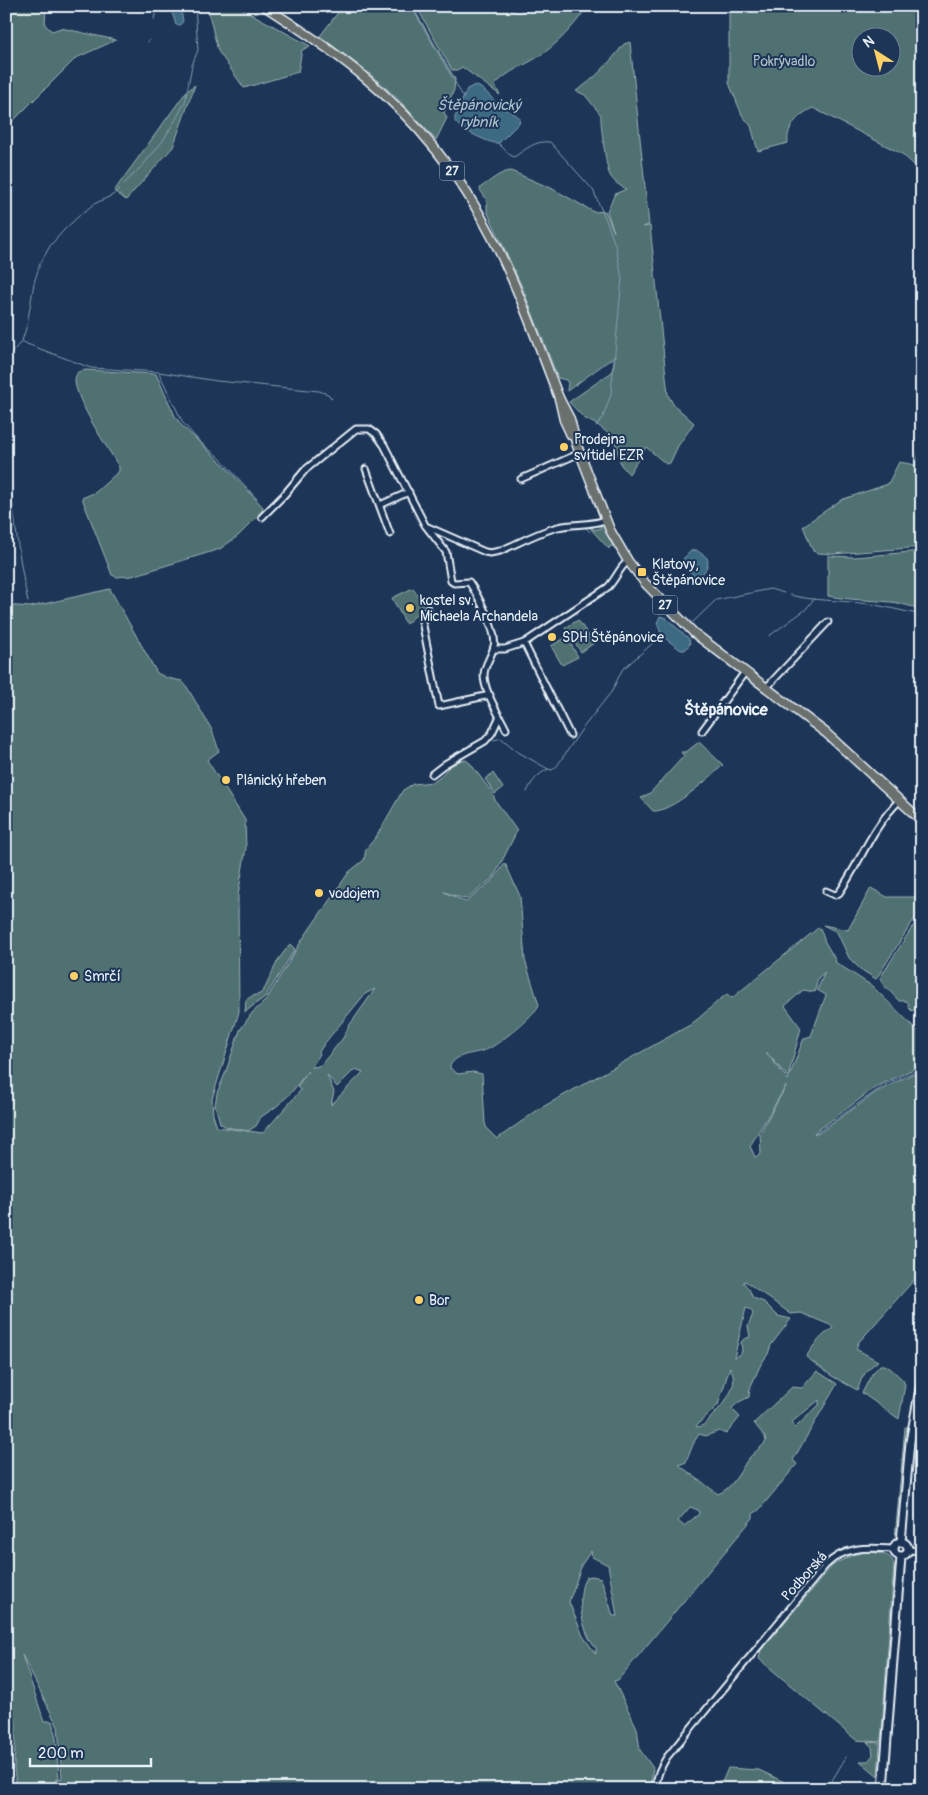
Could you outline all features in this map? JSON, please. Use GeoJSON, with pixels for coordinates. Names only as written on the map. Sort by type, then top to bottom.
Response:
{"type":"FeatureCollection","features":[{"type":"Feature","properties":{"kind":"main road","name":"27"},"geometry":{"type":"LineString","coordinates":[[264,6],[323,45],[365,77],[409,120],[446,164],[478,211],[502,256],[559,398],[570,419],[576,443],[605,520],[628,561],[645,583],[706,643],[826,733],[922,821]]}},
{"type":"Feature","properties":{"kind":"main road"},"geometry":{"type":"LineString","coordinates":[[901,1542],[910,1442],[922,1378]]}},
{"type":"Feature","properties":{"kind":"main road"},"geometry":{"type":"LineString","coordinates":[[901,1542],[897,1543],[894,1548],[896,1555],[901,1557]]}},
{"type":"Feature","properties":{"kind":"main road"},"geometry":{"type":"LineString","coordinates":[[901,1542],[906,1544],[908,1550],[906,1555],[901,1557]]}},
{"type":"Feature","properties":{"kind":"main road"},"geometry":{"type":"LineString","coordinates":[[883,1789],[901,1557]]}},
{"type":"Feature","properties":{"kind":"street"},"geometry":{"type":"LineString","coordinates":[[262,517],[284,495],[304,470],[356,429],[369,429],[376,434],[384,445],[428,527],[446,552],[452,582],[470,583],[493,632],[494,649],[484,673],[499,718],[506,729]]}},
{"type":"Feature","properties":{"kind":"street"},"geometry":{"type":"LineString","coordinates":[[522,479],[580,453]]}},
{"type":"Feature","properties":{"kind":"street"},"geometry":{"type":"LineString","coordinates":[[366,470],[390,534]]}},
{"type":"Feature","properties":{"kind":"street"},"geometry":{"type":"LineString","coordinates":[[380,505],[409,492]]}},
{"type":"Feature","properties":{"kind":"street"},"geometry":{"type":"LineString","coordinates":[[428,527],[444,536],[490,553],[500,551],[554,528],[573,524],[594,524],[605,520]]}},
{"type":"Feature","properties":{"kind":"street"},"geometry":{"type":"LineString","coordinates":[[494,649],[505,649],[524,643],[608,587],[616,579],[623,565],[628,561]]}},
{"type":"Feature","properties":{"kind":"street"},"geometry":{"type":"LineString","coordinates":[[428,609],[421,617],[439,706],[490,695]]}},
{"type":"Feature","properties":{"kind":"street"},"geometry":{"type":"LineString","coordinates":[[766,688],[828,622]]}},
{"type":"Feature","properties":{"kind":"street"},"geometry":{"type":"LineString","coordinates":[[524,643],[570,735]]}},
{"type":"Feature","properties":{"kind":"street"},"geometry":{"type":"LineString","coordinates":[[702,731],[744,672]]}},
{"type":"Feature","properties":{"kind":"street"},"geometry":{"type":"LineString","coordinates":[[432,774],[445,764],[485,741],[492,733],[499,718]]}},
{"type":"Feature","properties":{"kind":"street"},"geometry":{"type":"LineString","coordinates":[[826,891],[835,895],[839,893],[874,831],[900,800]]}},
{"type":"Feature","properties":{"kind":"street","name":"Podborská"},"geometry":{"type":"LineString","coordinates":[[657,1789],[656,1783],[659,1768],[667,1757],[826,1565],[836,1556],[854,1548],[894,1548]]}},
{"type":"Feature","properties":{"kind":"street"},"geometry":{"type":"LineString","coordinates":[[908,1550],[922,1551]]}},
{"type":"Feature","properties":{"kind":"green space"},"geometry":{"type":"Polygon","coordinates":[[[6,6],[46,6],[45,25],[52,31],[61,28],[116,40],[76,58],[6,128],[6,6]]]}},
{"type":"Feature","properties":{"kind":"green space"},"geometry":{"type":"Polygon","coordinates":[[[207,6],[237,6],[310,46],[302,50],[298,72],[244,88],[218,51],[207,6]]]}},
{"type":"Feature","properties":{"kind":"green space"},"geometry":{"type":"Polygon","coordinates":[[[343,6],[412,6],[455,79],[454,90],[444,113],[447,118],[436,140],[395,96],[370,74],[320,36],[343,6]]]}},
{"type":"Feature","properties":{"kind":"green space"},"geometry":{"type":"Polygon","coordinates":[[[416,6],[508,6],[515,12],[520,13],[525,6],[588,6],[552,46],[538,57],[511,72],[495,85],[500,95],[462,67],[452,70],[416,6]]]}},
{"type":"Feature","properties":{"kind":"green space","name":"Pokrývadlo"},"geometry":{"type":"Polygon","coordinates":[[[729,6],[922,6],[922,172],[902,154],[813,108],[798,117],[791,126],[788,143],[758,151],[751,126],[742,115],[729,83],[729,6]]]}},
{"type":"Feature","properties":{"kind":"green space"},"geometry":{"type":"Polygon","coordinates":[[[630,42],[649,225],[642,227],[650,226],[668,395],[673,404],[694,423],[678,446],[670,463],[666,464],[646,447],[629,474],[621,465],[614,438],[599,426],[584,418],[569,402],[612,372],[615,356],[567,391],[568,383],[566,380],[558,378],[523,289],[487,211],[487,200],[480,190],[481,187],[495,177],[511,171],[553,189],[594,212],[605,211],[614,232],[607,211],[615,194],[626,189],[610,176],[606,162],[601,115],[585,95],[576,91],[602,70],[624,44],[630,42]]]}},
{"type":"Feature","properties":{"kind":"green space"},"geometry":{"type":"Polygon","coordinates":[[[195,85],[173,147],[126,200],[114,191],[186,92],[195,85]]]}},
{"type":"Feature","properties":{"kind":"green space"},"geometry":{"type":"Polygon","coordinates":[[[85,370],[156,374],[175,416],[182,426],[224,465],[263,507],[262,512],[238,536],[220,549],[132,576],[116,577],[112,575],[82,498],[96,492],[119,471],[119,467],[86,411],[76,389],[75,380],[77,374],[85,370]]]}},
{"type":"Feature","properties":{"kind":"green space"},"geometry":{"type":"Polygon","coordinates":[[[922,439],[922,547],[833,554],[813,551],[803,526],[841,500],[888,484],[899,462],[916,465],[922,439]]]}},
{"type":"Feature","properties":{"kind":"green space"},"geometry":{"type":"Polygon","coordinates":[[[600,525],[603,525],[613,546],[609,547],[609,549],[589,527],[593,527],[593,530],[601,528],[600,525]]]}},
{"type":"Feature","properties":{"kind":"green space"},"geometry":{"type":"Polygon","coordinates":[[[922,551],[922,608],[895,603],[828,596],[828,556],[855,557],[922,551]]]}},
{"type":"Feature","properties":{"kind":"green space"},"geometry":{"type":"Polygon","coordinates":[[[413,588],[424,603],[417,614],[406,624],[392,598],[413,588]]]}},
{"type":"Feature","properties":{"kind":"green space"},"geometry":{"type":"Polygon","coordinates":[[[110,589],[157,673],[167,678],[182,681],[187,687],[212,730],[219,751],[207,760],[245,820],[246,848],[238,896],[239,1012],[212,1099],[213,1115],[217,1127],[263,1133],[301,1090],[297,1087],[308,1071],[291,1093],[261,1117],[256,1126],[248,1131],[226,1127],[220,1123],[215,1105],[217,1093],[240,1030],[252,1013],[266,1000],[302,940],[349,872],[364,860],[366,849],[376,837],[403,790],[413,784],[433,782],[449,767],[461,760],[466,760],[470,763],[517,831],[494,877],[467,899],[444,892],[466,902],[494,879],[505,863],[520,896],[525,960],[539,1005],[524,1022],[500,1041],[483,1051],[457,1058],[450,1066],[458,1074],[473,1072],[482,1074],[485,1123],[487,1129],[497,1139],[539,1109],[690,1025],[727,994],[732,998],[818,928],[820,928],[835,962],[872,986],[922,1035],[922,1065],[876,1087],[814,1133],[819,1133],[878,1091],[922,1069],[922,1271],[858,1343],[856,1349],[878,1361],[865,1373],[857,1390],[832,1376],[806,1357],[818,1341],[833,1328],[830,1325],[801,1313],[791,1314],[745,1281],[743,1282],[753,1298],[764,1302],[778,1316],[791,1319],[771,1345],[750,1388],[749,1397],[732,1408],[740,1417],[726,1434],[719,1431],[706,1436],[699,1434],[686,1462],[679,1465],[718,1494],[723,1492],[734,1481],[748,1459],[766,1442],[765,1437],[754,1423],[792,1387],[802,1388],[817,1371],[837,1384],[793,1460],[797,1464],[759,1510],[753,1514],[753,1518],[618,1680],[614,1681],[637,1728],[640,1750],[653,1768],[651,1784],[639,1789],[29,1789],[38,1785],[29,1783],[24,1788],[17,1788],[14,1768],[16,1723],[6,1685],[6,605],[30,607],[110,589]],[[825,972],[818,978],[815,992],[803,990],[785,1006],[801,1028],[788,1077],[766,1052],[788,1080],[804,1038],[811,1036],[826,995],[817,990],[825,972]],[[375,989],[365,994],[324,1044],[311,1068],[321,1065],[343,1038],[349,1026],[375,989]],[[355,1069],[337,1087],[327,1075],[334,1092],[331,1105],[363,1072],[355,1069]],[[786,1086],[750,1146],[755,1157],[761,1154],[760,1133],[786,1086]],[[746,1308],[734,1358],[741,1354],[741,1342],[750,1337],[748,1326],[753,1314],[751,1310],[746,1308]],[[730,1367],[718,1405],[696,1426],[707,1422],[731,1392],[734,1380],[730,1367]],[[819,1400],[792,1422],[795,1428],[819,1405],[819,1400]],[[690,1507],[678,1521],[684,1526],[699,1514],[698,1510],[690,1507]],[[591,1551],[582,1564],[569,1602],[583,1636],[596,1654],[596,1648],[587,1634],[582,1614],[581,1594],[586,1577],[601,1578],[613,1616],[617,1616],[608,1565],[592,1557],[591,1551]],[[22,1655],[44,1721],[52,1721],[56,1738],[59,1778],[55,1780],[62,1778],[58,1727],[22,1655]]]}},
{"type":"Feature","properties":{"kind":"green space"},"geometry":{"type":"Polygon","coordinates":[[[578,620],[594,643],[581,652],[565,628],[578,620]]]}},
{"type":"Feature","properties":{"kind":"green space"},"geometry":{"type":"Polygon","coordinates":[[[567,637],[578,657],[562,665],[551,646],[567,637]]]}},
{"type":"Feature","properties":{"kind":"green space"},"geometry":{"type":"Polygon","coordinates":[[[699,742],[723,765],[679,800],[660,810],[653,811],[641,798],[650,793],[684,756],[681,752],[686,752],[699,742]]]}},
{"type":"Feature","properties":{"kind":"green space"},"geometry":{"type":"Polygon","coordinates":[[[493,773],[503,788],[495,794],[485,779],[493,773]]]}},
{"type":"Feature","properties":{"kind":"green space"},"geometry":{"type":"Polygon","coordinates":[[[871,888],[887,897],[922,897],[922,907],[876,979],[860,969],[849,958],[837,932],[823,925],[848,930],[871,888]]]}},
{"type":"Feature","properties":{"kind":"green space"},"geometry":{"type":"Polygon","coordinates":[[[922,912],[922,982],[914,989],[922,998],[922,1004],[912,1011],[907,1006],[909,1004],[906,1001],[899,1001],[885,988],[880,978],[922,912]]]}},
{"type":"Feature","properties":{"kind":"green space"},"geometry":{"type":"Polygon","coordinates":[[[290,944],[295,949],[266,996],[245,1012],[246,1000],[260,994],[265,988],[278,960],[290,944]]]}},
{"type":"Feature","properties":{"kind":"green space"},"geometry":{"type":"Polygon","coordinates":[[[880,1365],[890,1368],[903,1380],[905,1385],[899,1419],[862,1393],[872,1374],[880,1365]]]}},
{"type":"Feature","properties":{"kind":"green space"},"geometry":{"type":"Polygon","coordinates":[[[905,1427],[909,1427],[898,1537],[892,1543],[895,1538],[905,1427]]]}},
{"type":"Feature","properties":{"kind":"green space"},"geometry":{"type":"Polygon","coordinates":[[[865,1552],[886,1555],[890,1557],[894,1564],[881,1742],[856,1740],[759,1659],[761,1650],[833,1565],[852,1555],[865,1552]]]}},
{"type":"Feature","properties":{"kind":"green space"},"geometry":{"type":"Polygon","coordinates":[[[895,1564],[896,1580],[881,1780],[880,1779],[895,1564]]]}},
{"type":"Feature","properties":{"kind":"green space"},"geometry":{"type":"Polygon","coordinates":[[[867,1742],[880,1743],[878,1776],[860,1761],[868,1761],[873,1755],[872,1747],[867,1742]]]}},
{"type":"Feature","properties":{"kind":"green space"},"geometry":{"type":"Polygon","coordinates":[[[728,1768],[759,1770],[799,1789],[706,1789],[709,1783],[723,1780],[728,1768]]]}},
{"type":"Feature","properties":{"kind":"water"},"geometry":{"type":"Polygon","coordinates":[[[170,6],[180,6],[183,21],[180,25],[176,25],[170,6]]]}},
{"type":"Feature","properties":{"kind":"water","name":"Štěpánovický rybník"},"geometry":{"type":"Polygon","coordinates":[[[475,85],[483,89],[503,108],[520,118],[519,123],[499,143],[490,142],[477,136],[460,127],[455,122],[455,117],[467,89],[475,85]]]}},
{"type":"Feature","properties":{"kind":"water"},"geometry":{"type":"Polygon","coordinates":[[[697,550],[706,557],[708,563],[697,579],[685,566],[683,559],[691,551],[697,550]]]}},
{"type":"Feature","properties":{"kind":"water"},"geometry":{"type":"Polygon","coordinates":[[[660,616],[666,618],[689,639],[690,644],[685,650],[681,650],[662,636],[657,623],[660,616]]]}},
{"type":"Feature","properties":{"kind":"waterway"},"geometry":{"type":"LineString","coordinates":[[154,19],[157,6]]}},
{"type":"Feature","properties":{"kind":"waterway"},"geometry":{"type":"LineString","coordinates":[[6,362],[22,341],[27,325],[34,283],[40,264],[50,246],[80,215],[94,204],[113,195],[143,165],[162,142],[176,119],[185,102],[192,65],[198,50],[195,6]]}},
{"type":"Feature","properties":{"kind":"waterway"},"geometry":{"type":"LineString","coordinates":[[411,6],[464,98]]}},
{"type":"Feature","properties":{"kind":"waterway"},"geometry":{"type":"LineString","coordinates":[[498,143],[514,157],[540,142],[550,142],[593,190],[616,248],[622,278],[611,394],[603,417],[596,426]]}},
{"type":"Feature","properties":{"kind":"waterway"},"geometry":{"type":"LineString","coordinates":[[22,341],[91,368],[159,372],[217,381],[319,391],[328,394],[332,399]]}},
{"type":"Feature","properties":{"kind":"waterway"},"geometry":{"type":"LineString","coordinates":[[159,373],[183,423],[200,442],[220,458],[257,499]]}},
{"type":"Feature","properties":{"kind":"waterway"},"geometry":{"type":"LineString","coordinates":[[6,450],[18,545],[28,602]]}},
{"type":"Feature","properties":{"kind":"waterway"},"geometry":{"type":"LineString","coordinates":[[584,526],[590,532]]}},
{"type":"Feature","properties":{"kind":"waterway"},"geometry":{"type":"LineString","coordinates":[[691,624],[716,600],[770,589],[784,593]]}},
{"type":"Feature","properties":{"kind":"waterway"},"geometry":{"type":"LineString","coordinates":[[790,595],[868,604],[922,615]]}},
{"type":"Feature","properties":{"kind":"waterway"},"geometry":{"type":"LineString","coordinates":[[769,636],[805,610],[814,599]]}},
{"type":"Feature","properties":{"kind":"waterway"},"geometry":{"type":"LineString","coordinates":[[527,792],[538,776],[544,771],[552,770],[557,766],[582,729],[612,691],[622,670],[661,636]]}},
{"type":"Feature","properties":{"kind":"waterway"},"geometry":{"type":"LineString","coordinates":[[491,741],[501,738],[518,752],[548,769]]}},
{"type":"Feature","properties":{"kind":"waterway"},"geometry":{"type":"LineString","coordinates":[[815,1134],[884,1085],[922,1068]]}},
{"type":"Feature","properties":{"kind":"waterway"},"geometry":{"type":"LineString","coordinates":[[827,1789],[846,1757]]}},
{"type":"Feature","properties":{"kind":"place","name":"Prodejna svítidel EZR"},"geometry":{"type":"Point","coordinates":[564,447]}},
{"type":"Feature","properties":{"kind":"place","name":"Klatovy, Štěpánovice"},"geometry":{"type":"Point","coordinates":[642,572]}},
{"type":"Feature","properties":{"kind":"place","name":"kostel sv. Michaela Archandela"},"geometry":{"type":"Point","coordinates":[410,608]}},
{"type":"Feature","properties":{"kind":"place","name":"SDH Štěpánovice"},"geometry":{"type":"Point","coordinates":[552,637]}},
{"type":"Feature","properties":{"kind":"place","name":"Plánický hřeben"},"geometry":{"type":"Point","coordinates":[226,780]}},
{"type":"Feature","properties":{"kind":"place","name":"vodojem"},"geometry":{"type":"Point","coordinates":[319,893]}},
{"type":"Feature","properties":{"kind":"place","name":"Smrčí"},"geometry":{"type":"Point","coordinates":[74,976]}},
{"type":"Feature","properties":{"kind":"place","name":"Bor"},"geometry":{"type":"Point","coordinates":[419,1300]}},
{"type":"Feature","properties":{"kind":"district","name":"Štěpánovice"},"geometry":{"type":"Point","coordinates":[726,709]}}]}
